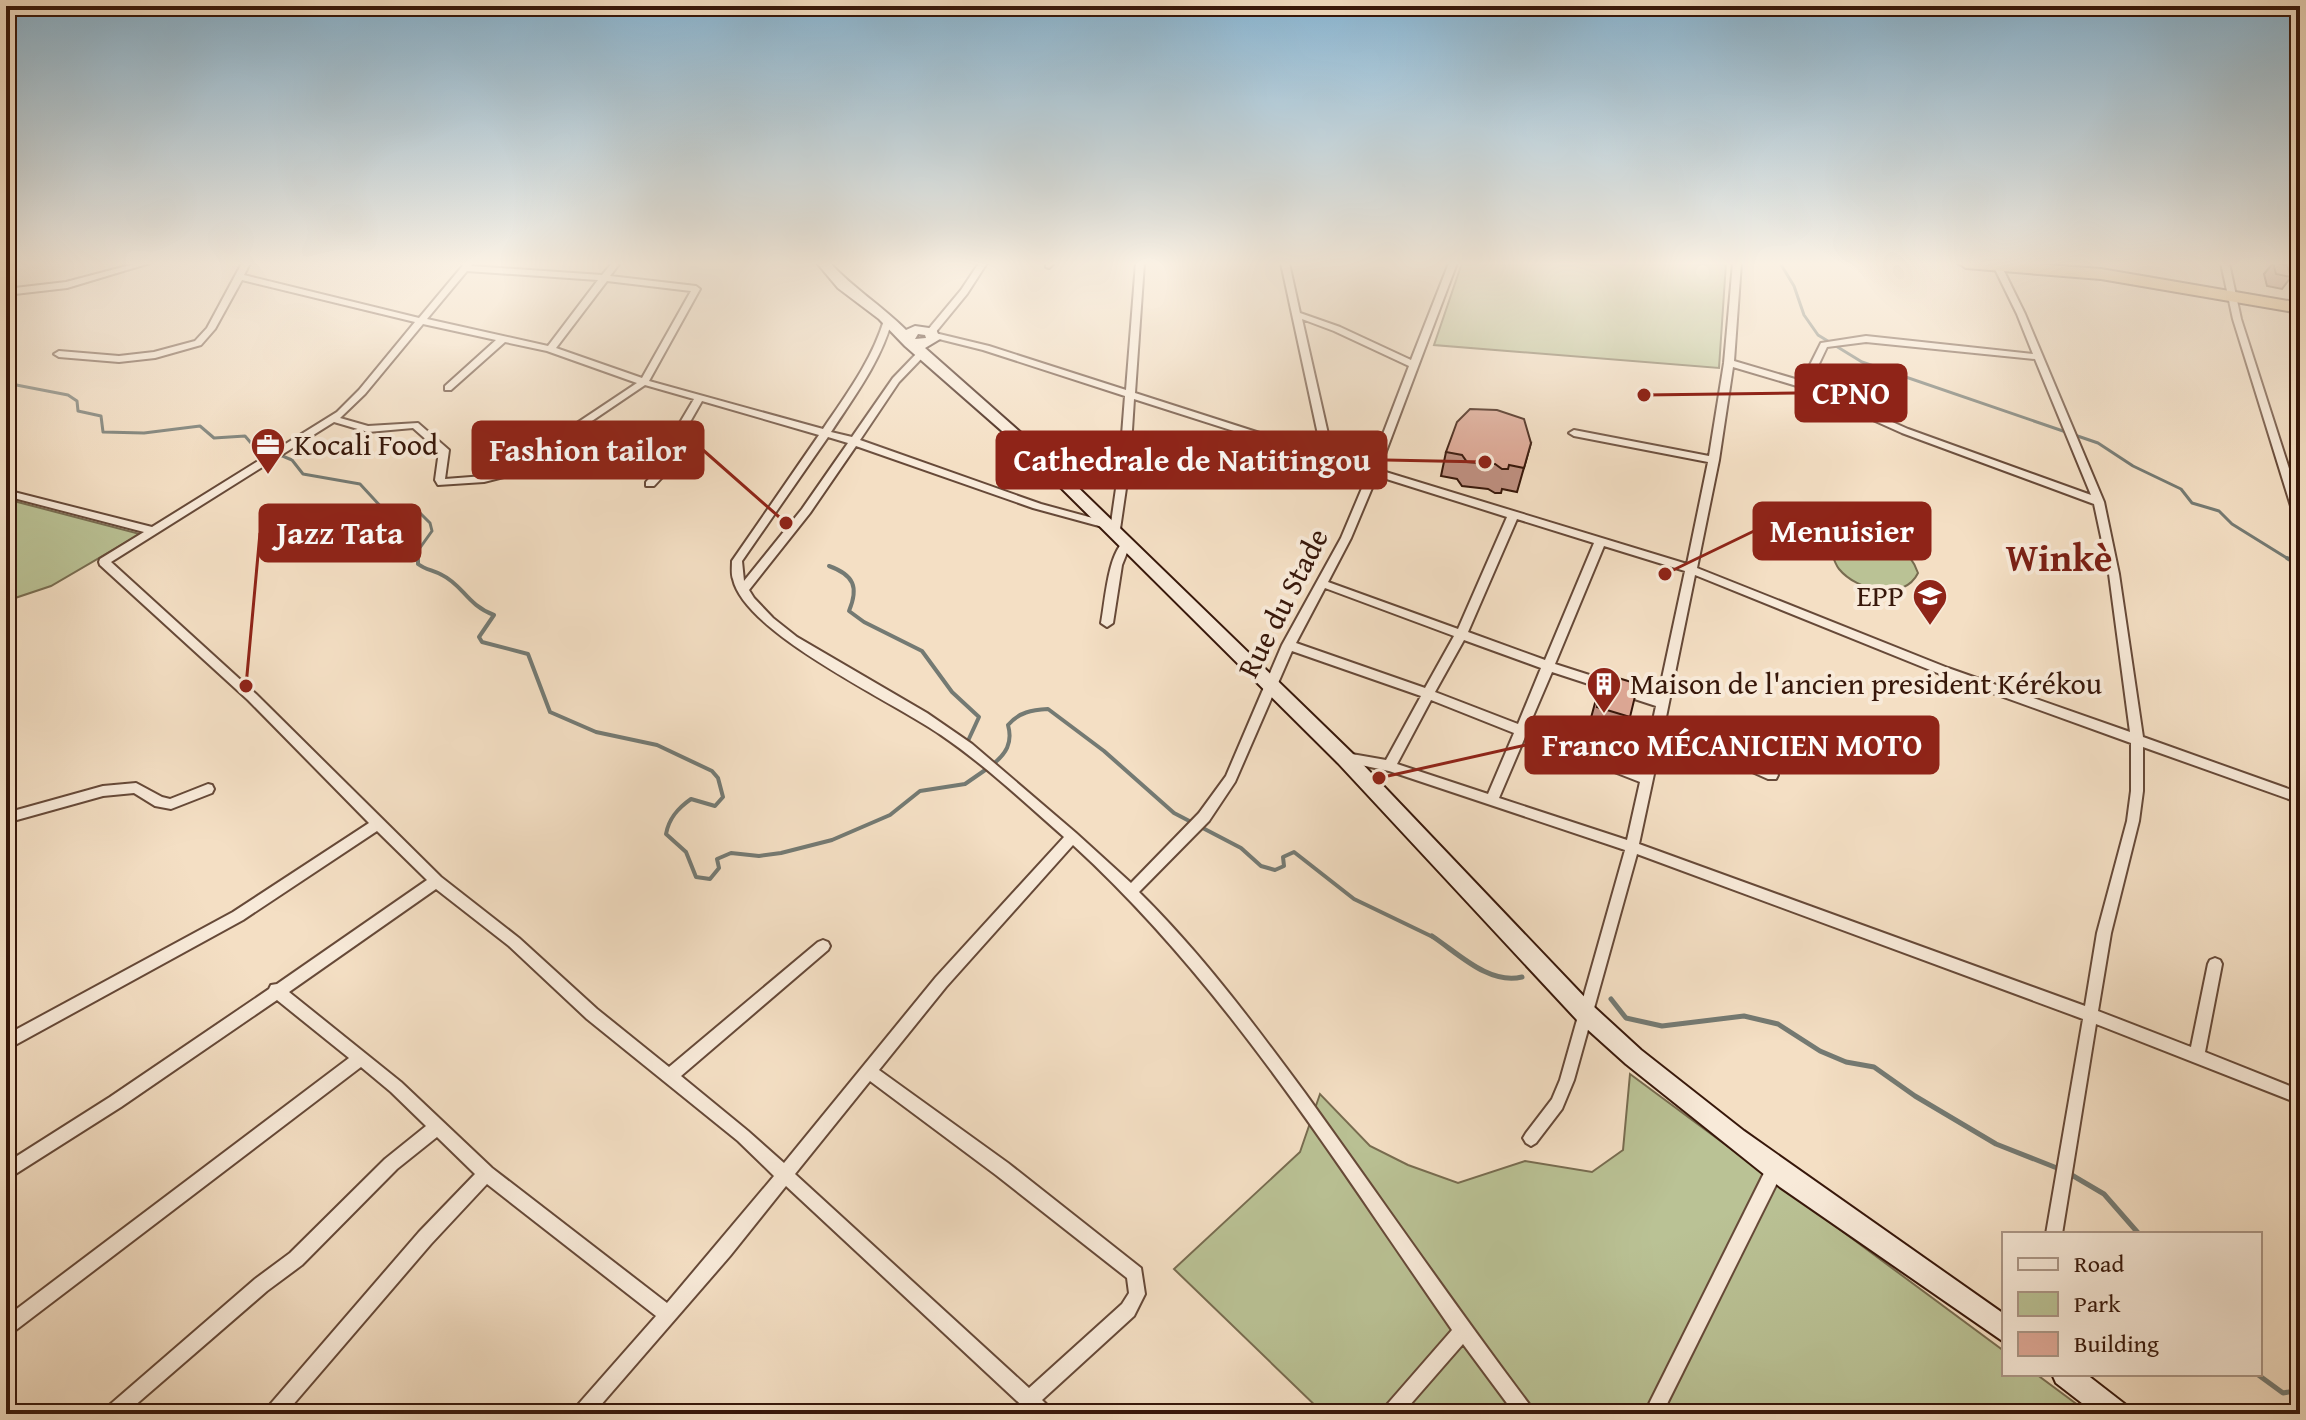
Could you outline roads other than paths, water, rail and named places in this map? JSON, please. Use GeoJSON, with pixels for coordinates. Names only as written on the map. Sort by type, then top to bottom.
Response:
{"type":"FeatureCollection","features":[{"type":"Feature","properties":{"kind":"street"},"geometry":{"type":"LineString","coordinates":[[59,354],[119,359],[155,355],[198,343],[211,329]]}},
{"type":"Feature","properties":{"kind":"street"},"geometry":{"type":"LineString","coordinates":[[415,329],[362,392],[333,419],[104,562],[252,697],[436,881],[514,942],[592,1014],[785,1175],[1044,1414]]}},
{"type":"Feature","properties":{"kind":"street"},"geometry":{"type":"LineString","coordinates":[[465,329],[550,349],[644,382],[853,441],[1116,535]]}},
{"type":"Feature","properties":{"kind":"street"},"geometry":{"type":"LineString","coordinates":[[550,349],[565,329]]}},
{"type":"Feature","properties":{"kind":"street"},"geometry":{"type":"LineString","coordinates":[[333,419],[368,429],[415,425],[444,450],[440,480],[446,484],[484,479],[515,470],[644,382],[673,329]]}},
{"type":"Feature","properties":{"kind":"street"},"geometry":{"type":"LineString","coordinates":[[885,329],[884,339],[824,433],[737,561],[736,576],[761,612],[789,637],[963,743],[1072,837],[1167,931],[1244,1025],[1526,1414]]}},
{"type":"Feature","properties":{"kind":"street"},"geometry":{"type":"LineString","coordinates":[[905,329],[921,339],[1345,758],[1585,1013],[1626,1052],[1775,1169],[2002,1328]]}},
{"type":"Feature","properties":{"kind":"street"},"geometry":{"type":"LineString","coordinates":[[744,589],[806,511],[930,329]]}},
{"type":"Feature","properties":{"kind":"street"},"geometry":{"type":"LineString","coordinates":[[1107,623],[1117,565],[1116,535],[1135,329]]}},
{"type":"Feature","properties":{"kind":"street"},"geometry":{"type":"LineString","coordinates":[[1299,329],[1328,458]]}},
{"type":"Feature","properties":{"kind":"street"},"geometry":{"type":"LineString","coordinates":[[1338,329],[1414,365]]}},
{"type":"Feature","properties":{"kind":"street","name":"Rue du Stade"},"geometry":{"type":"LineString","coordinates":[[1130,893],[1194,827],[1231,778],[1288,645],[1346,538],[1428,329]]}},
{"type":"Feature","properties":{"kind":"street"},"geometry":{"type":"LineString","coordinates":[[1531,1138],[1557,1104],[1632,847],[1714,460],[1732,329]]}},
{"type":"Feature","properties":{"kind":"street"},"geometry":{"type":"LineString","coordinates":[[2026,329],[2099,502],[2114,574],[2137,740],[2137,791],[2133,821],[2104,933],[2054,1232]]}},
{"type":"Feature","properties":{"kind":"street"},"geometry":{"type":"LineString","coordinates":[[2242,329],[2300,519]]}},
{"type":"Feature","properties":{"kind":"street"},"geometry":{"type":"LineString","coordinates":[[448,388],[504,338]]}},
{"type":"Feature","properties":{"kind":"street"},"geometry":{"type":"LineString","coordinates":[[921,339],[986,348],[1374,473],[1690,569],[1944,671],[2300,798]]}},
{"type":"Feature","properties":{"kind":"street"},"geometry":{"type":"LineString","coordinates":[[1804,386],[1824,345],[1840,341],[1866,339],[2039,357]]}},
{"type":"Feature","properties":{"kind":"street"},"geometry":{"type":"LineString","coordinates":[[1729,363],[1804,386],[1905,431],[2099,502]]}},
{"type":"Feature","properties":{"kind":"street"},"geometry":{"type":"LineString","coordinates":[[650,484],[680,452],[677,436],[700,397]]}},
{"type":"Feature","properties":{"kind":"street"},"geometry":{"type":"LineString","coordinates":[[1574,433],[1714,460]]}},
{"type":"Feature","properties":{"kind":"street"},"geometry":{"type":"LineString","coordinates":[[2286,468],[2300,474]]}},
{"type":"Feature","properties":{"kind":"street"},"geometry":{"type":"LineString","coordinates":[[6,493],[154,531]]}},
{"type":"Feature","properties":{"kind":"street"},"geometry":{"type":"LineString","coordinates":[[1389,766],[1461,634],[1513,516]]}},
{"type":"Feature","properties":{"kind":"street"},"geometry":{"type":"LineString","coordinates":[[1492,800],[1600,542]]}},
{"type":"Feature","properties":{"kind":"street"},"geometry":{"type":"LineString","coordinates":[[1321,583],[1548,666],[1661,703]]}},
{"type":"Feature","properties":{"kind":"street"},"geometry":{"type":"LineString","coordinates":[[1288,645],[1428,694],[1646,779]]}},
{"type":"Feature","properties":{"kind":"street"},"geometry":{"type":"LineString","coordinates":[[1657,724],[1772,775]]}},
{"type":"Feature","properties":{"kind":"street"},"geometry":{"type":"LineString","coordinates":[[1345,758],[1389,766],[1632,847],[2091,1015],[2300,1097]]}},
{"type":"Feature","properties":{"kind":"street"},"geometry":{"type":"LineString","coordinates":[[6,818],[113,789],[136,788],[159,802],[171,804],[208,789]]}},
{"type":"Feature","properties":{"kind":"street"},"geometry":{"type":"LineString","coordinates":[[6,1043],[154,964],[266,899],[379,823]]}},
{"type":"Feature","properties":{"kind":"street"},"geometry":{"type":"LineString","coordinates":[[581,1414],[785,1175],[970,949],[1072,837]]}},
{"type":"Feature","properties":{"kind":"street"},"geometry":{"type":"LineString","coordinates":[[6,1172],[165,1071],[276,990],[436,881]]}},
{"type":"Feature","properties":{"kind":"street"},"geometry":{"type":"LineString","coordinates":[[670,1076],[823,946]]}},
{"type":"Feature","properties":{"kind":"street"},"geometry":{"type":"LineString","coordinates":[[2197,1055],[2215,964]]}},
{"type":"Feature","properties":{"kind":"street"},"geometry":{"type":"LineString","coordinates":[[276,990],[396,1087],[486,1174],[667,1314]]}},
{"type":"Feature","properties":{"kind":"street"},"geometry":{"type":"LineString","coordinates":[[6,1327],[360,1059]]}},
{"type":"Feature","properties":{"kind":"street"},"geometry":{"type":"LineString","coordinates":[[869,1071],[1002,1169],[1135,1274],[1137,1294],[1128,1310],[1029,1400]]}},
{"type":"Feature","properties":{"kind":"street"},"geometry":{"type":"LineString","coordinates":[[112,1414],[261,1285],[296,1259],[391,1164],[437,1127]]}},
{"type":"Feature","properties":{"kind":"street"},"geometry":{"type":"LineString","coordinates":[[1653,1414],[1775,1169]]}},
{"type":"Feature","properties":{"kind":"street"},"geometry":{"type":"LineString","coordinates":[[273,1414],[425,1238],[486,1174]]}},
{"type":"Feature","properties":{"kind":"street"},"geometry":{"type":"LineString","coordinates":[[1390,1414],[1463,1331]]}},
{"type":"Feature","properties":{"kind":"street"},"geometry":{"type":"LineString","coordinates":[[2068,1376],[2117,1414]]}},
{"type":"Feature","properties":{"kind":"waterway"},"geometry":{"type":"LineString","coordinates":[[1814,329],[1818,335],[1862,362],[2098,443],[2133,466],[2181,489],[2192,503],[2219,511],[2232,524],[2290,560]]}},
{"type":"Feature","properties":{"kind":"waterway"},"geometry":{"type":"LineString","coordinates":[[6,383],[68,395],[77,401],[78,411],[101,416],[103,432],[144,433],[200,426],[214,438],[245,436],[251,443],[292,460],[303,474],[360,484],[384,510],[418,511],[430,523],[432,531],[417,552],[418,560]]}},
{"type":"Feature","properties":{"kind":"waterway"},"geometry":{"type":"LineString","coordinates":[[2287,558],[2300,566]]}},
{"type":"Feature","properties":{"kind":"waterway"},"geometry":{"type":"LineString","coordinates":[[418,560],[418,564],[449,579],[477,606],[494,615],[479,637],[482,642],[528,654],[550,712],[596,732],[657,745],[712,771],[718,778],[723,797],[715,806],[691,799],[675,814],[666,834],[686,852],[696,877],[710,879],[719,868],[717,859],[731,853],[759,856],[832,840],[890,815],[920,791],[965,784],[991,766]]}},
{"type":"Feature","properties":{"kind":"waterway"},"geometry":{"type":"LineString","coordinates":[[829,566],[844,573],[852,583],[854,595],[849,611],[864,622],[922,651],[952,692],[979,717],[967,743]]}},
{"type":"Feature","properties":{"kind":"waterway"},"geometry":{"type":"LineString","coordinates":[[992,765],[1007,748],[1010,737],[1008,725],[1026,712],[1048,709],[1104,751],[1174,813],[1241,848],[1261,866],[1275,870],[1284,866],[1283,857],[1294,852],[1354,899],[1434,938]]}},
{"type":"Feature","properties":{"kind":"waterway"},"geometry":{"type":"LineString","coordinates":[[1434,938],[1486,972],[1510,978],[1522,977]]}},
{"type":"Feature","properties":{"kind":"waterway"},"geometry":{"type":"LineString","coordinates":[[1611,999],[1626,1018],[1662,1026],[1744,1016],[1778,1024],[1820,1051],[1846,1062],[1874,1067],[1915,1096],[1996,1144],[2062,1170]]}},
{"type":"Feature","properties":{"kind":"waterway"},"geometry":{"type":"LineString","coordinates":[[2070,1174],[2104,1194],[2137,1232]]}},
{"type":"Feature","properties":{"kind":"waterway"},"geometry":{"type":"LineString","coordinates":[[2260,1376],[2283,1393],[2300,1390]]}},
{"type":"Feature","properties":{"kind":"place","name":"CPNO"},"geometry":{"type":"Point","coordinates":[1644,395]}},
{"type":"Feature","properties":{"kind":"place","name":"Cathedrale de Natitingou"},"geometry":{"type":"Point","coordinates":[1485,462]}},
{"type":"Feature","properties":{"kind":"place","name":"Kocali Food"},"geometry":{"type":"Point","coordinates":[268,476]}},
{"type":"Feature","properties":{"kind":"place","name":"Fashion tailor"},"geometry":{"type":"Point","coordinates":[786,523]}},
{"type":"Feature","properties":{"kind":"place","name":"Menuisier"},"geometry":{"type":"Point","coordinates":[1665,574]}},
{"type":"Feature","properties":{"kind":"place","name":"EPP"},"geometry":{"type":"Point","coordinates":[1930,627]}},
{"type":"Feature","properties":{"kind":"place","name":"Jazz Tata"},"geometry":{"type":"Point","coordinates":[246,686]}},
{"type":"Feature","properties":{"kind":"place","name":"Maison de l'ancien president Kérékou"},"geometry":{"type":"Point","coordinates":[1604,715]}},
{"type":"Feature","properties":{"kind":"place","name":"Franco MÉCANICIEN MOTO"},"geometry":{"type":"Point","coordinates":[1379,778]}},
{"type":"Feature","properties":{"kind":"district","name":"Winkè"},"geometry":{"type":"Point","coordinates":[2059,558]}}]}
